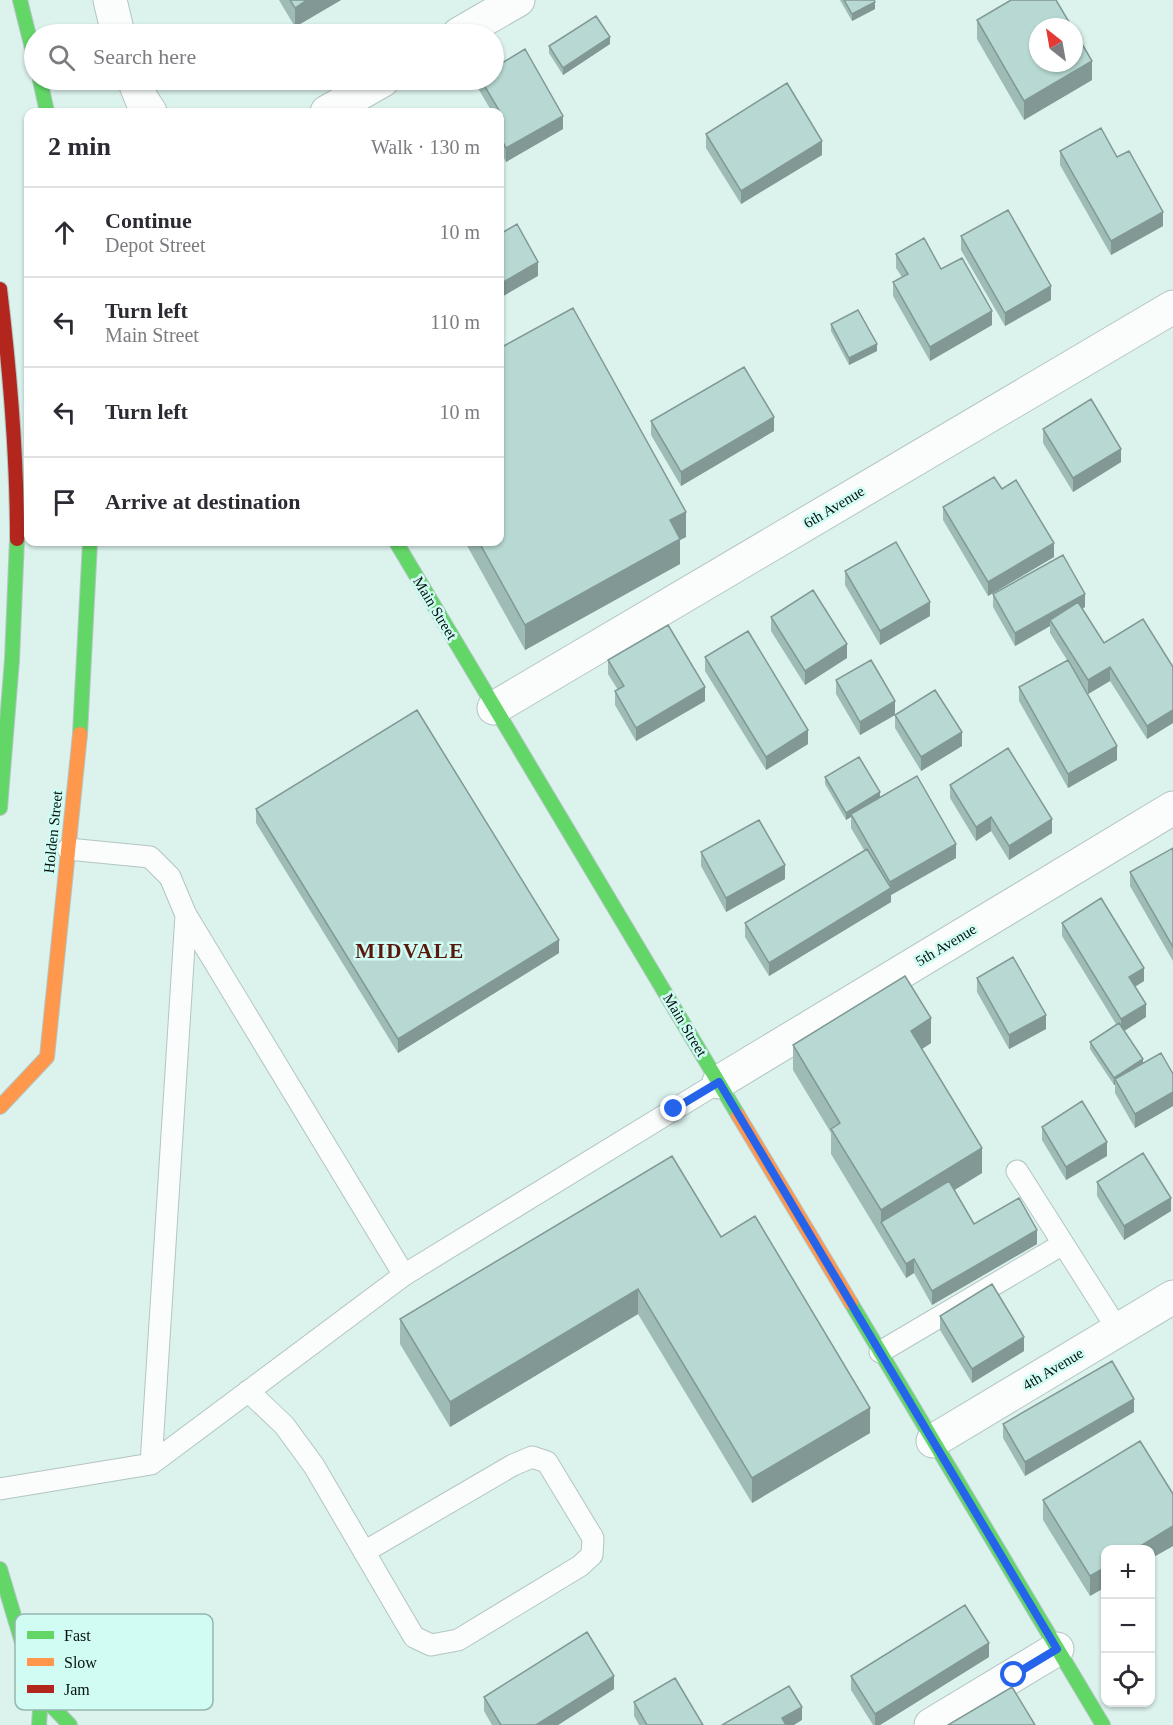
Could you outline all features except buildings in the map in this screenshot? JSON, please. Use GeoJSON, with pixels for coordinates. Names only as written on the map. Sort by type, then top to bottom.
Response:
{"type":"FeatureCollection","features":[{"type":"Feature","properties":{"kind":"main road"},"geometry":{"type":"LineString","coordinates":[[20,0],[26,24]]}},
{"type":"Feature","properties":{"kind":"main road"},"geometry":{"type":"LineString","coordinates":[[42,90],[46,108]]}},
{"type":"Feature","properties":{"kind":"main road"},"geometry":{"type":"LineString","coordinates":[[0,289],[22,481],[17,512],[14,646],[0,808]]}},
{"type":"Feature","properties":{"kind":"main road","name":"Holden Street"},"geometry":{"type":"LineString","coordinates":[[0,1107],[47,1057],[80,730],[90,546]]}},
{"type":"Feature","properties":{"kind":"main road","name":"Main Street"},"geometry":{"type":"LineString","coordinates":[[398,546],[1103,1725]]}},
{"type":"Feature","properties":{"kind":"main road"},"geometry":{"type":"LineString","coordinates":[[0,1569],[15,1619]]}},
{"type":"Feature","properties":{"kind":"main road"},"geometry":{"type":"LineString","coordinates":[[39,1725],[40,1710]]}},
{"type":"Feature","properties":{"kind":"main road"},"geometry":{"type":"LineString","coordinates":[[56,1710],[70,1725]]}},
{"type":"Feature","properties":{"kind":"street"},"geometry":{"type":"LineString","coordinates":[[110,0],[116,24]]}},
{"type":"Feature","properties":{"kind":"street"},"geometry":{"type":"LineString","coordinates":[[476,24],[518,0]]}},
{"type":"Feature","properties":{"kind":"street"},"geometry":{"type":"LineString","coordinates":[[138,90],[147,108]]}},
{"type":"Feature","properties":{"kind":"street"},"geometry":{"type":"LineString","coordinates":[[334,108],[366,90]]}},
{"type":"Feature","properties":{"kind":"street","name":"6th Avenue"},"geometry":{"type":"LineString","coordinates":[[494,708],[1173,307]]}},
{"type":"Feature","properties":{"kind":"street","name":"5th Avenue"},"geometry":{"type":"LineString","coordinates":[[719,1082],[1173,808]]}},
{"type":"Feature","properties":{"kind":"street","name":"4th Avenue"},"geometry":{"type":"LineString","coordinates":[[933,1441],[1173,1297]]}},
{"type":"Feature","properties":{"kind":"street"},"geometry":{"type":"LineString","coordinates":[[931,1725],[1057,1649]]}},
{"type":"Feature","properties":{"kind":"lane"},"geometry":{"type":"LineString","coordinates":[[68,849],[150,857],[170,877],[186,915],[404,1275]]}},
{"type":"Feature","properties":{"kind":"lane"},"geometry":{"type":"LineString","coordinates":[[151,1464],[186,915]]}},
{"type":"Feature","properties":{"kind":"lane"},"geometry":{"type":"LineString","coordinates":[[0,1489],[151,1464],[404,1275],[719,1082]]}},
{"type":"Feature","properties":{"kind":"lane"},"geometry":{"type":"LineString","coordinates":[[1017,1171],[1118,1330]]}},
{"type":"Feature","properties":{"kind":"lane"},"geometry":{"type":"LineString","coordinates":[[880,1352],[1064,1244]]}},
{"type":"Feature","properties":{"kind":"lane"},"geometry":{"type":"LineString","coordinates":[[248,1391],[284,1425],[314,1466],[364,1552],[414,1637],[431,1645],[458,1640],[580,1566],[592,1555],[593,1538],[547,1462],[532,1457],[513,1465],[364,1552]]}},
{"type":"Feature","properties":{"kind":"traffic: fast"},"geometry":{"type":"LineString","coordinates":[[20,0],[26,24]]}},
{"type":"Feature","properties":{"kind":"traffic: fast"},"geometry":{"type":"LineString","coordinates":[[42,90],[46,108]]}},
{"type":"Feature","properties":{"kind":"traffic: fast"},"geometry":{"type":"LineString","coordinates":[[0,808],[12,660],[17,539]]}},
{"type":"Feature","properties":{"kind":"traffic: fast"},"geometry":{"type":"LineString","coordinates":[[80,734],[90,546]]}},
{"type":"Feature","properties":{"kind":"traffic: fast"},"geometry":{"type":"LineString","coordinates":[[398,546],[738,1115]]}},
{"type":"Feature","properties":{"kind":"traffic: fast"},"geometry":{"type":"LineString","coordinates":[[851,1303],[1103,1725]]}},
{"type":"Feature","properties":{"kind":"traffic: fast"},"geometry":{"type":"LineString","coordinates":[[0,1569],[15,1619]]}},
{"type":"Feature","properties":{"kind":"traffic: fast"},"geometry":{"type":"LineString","coordinates":[[39,1725],[40,1710]]}},
{"type":"Feature","properties":{"kind":"traffic: fast"},"geometry":{"type":"LineString","coordinates":[[56,1710],[70,1725]]}},
{"type":"Feature","properties":{"kind":"traffic: slow"},"geometry":{"type":"LineString","coordinates":[[0,1107],[47,1057],[80,734]]}},
{"type":"Feature","properties":{"kind":"traffic: slow"},"geometry":{"type":"LineString","coordinates":[[738,1115],[851,1303]]}},
{"type":"Feature","properties":{"kind":"traffic: jam"},"geometry":{"type":"LineString","coordinates":[[0,289],[12,414],[17,539]]}},
{"type":"Feature","properties":{"kind":"district","name":"MIDVALE"},"geometry":{"type":"Point","coordinates":[410,951]}},
{"type":"Feature","properties":{"kind":"route"},"geometry":{"type":"LineString","coordinates":[[674,1109],[719,1082],[1057,1649],[1014,1675]]}}]}
